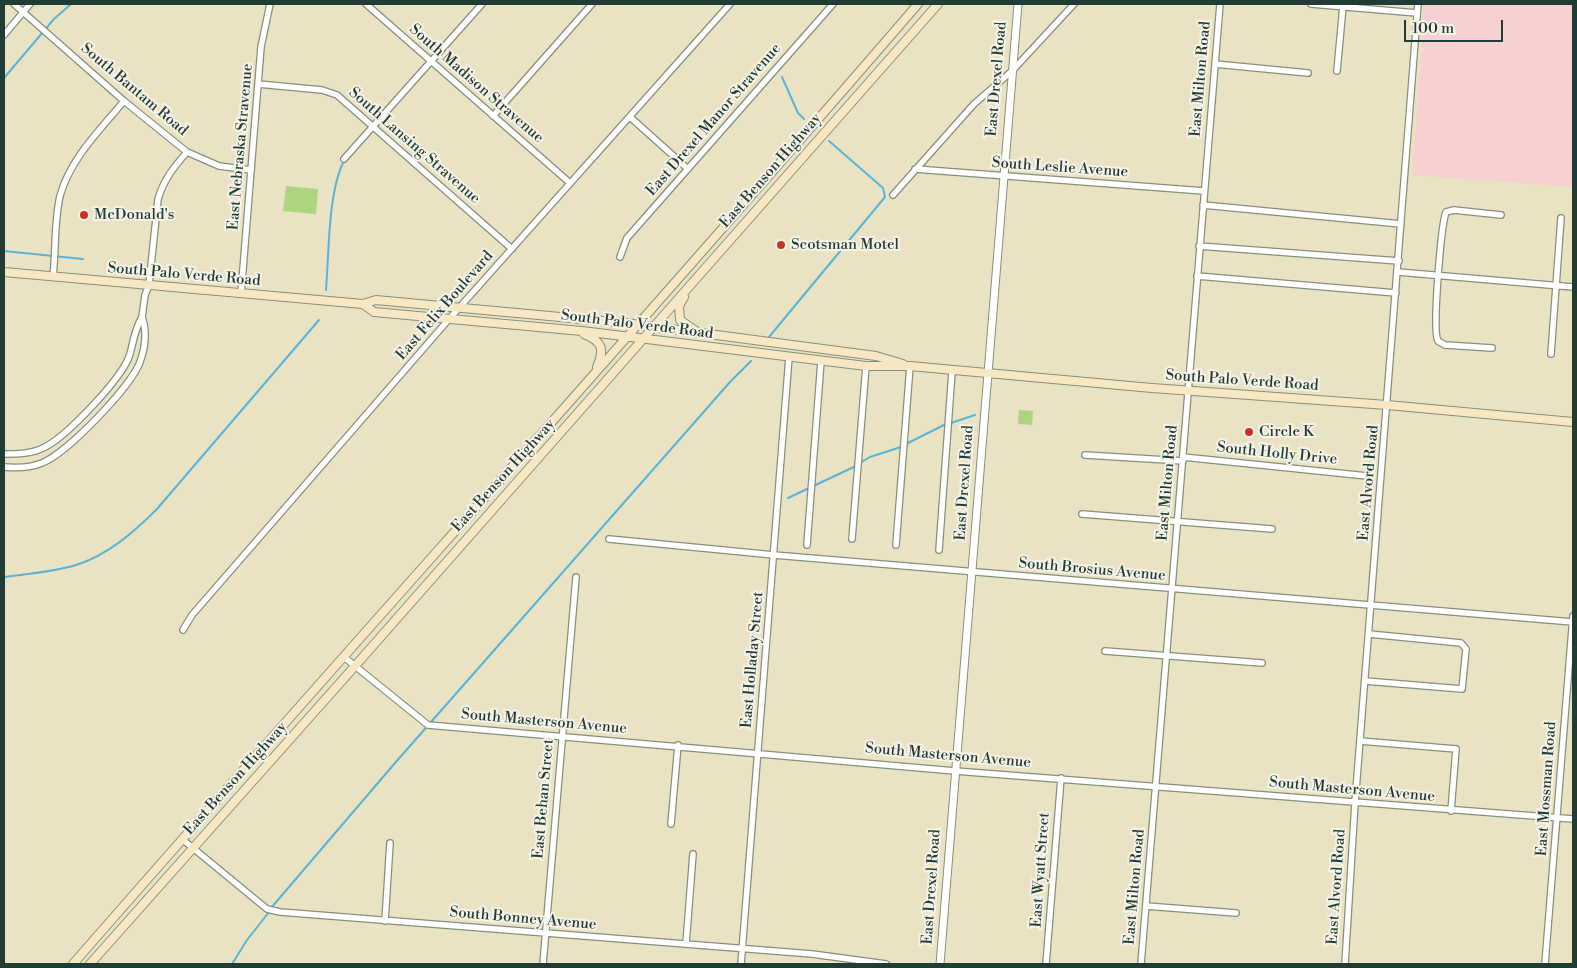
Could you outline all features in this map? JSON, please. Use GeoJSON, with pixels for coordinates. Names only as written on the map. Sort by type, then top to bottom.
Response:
{"type":"FeatureCollection","features":[{"type":"Feature","properties":{"kind":"main road","name":"East Benson Highway"},"geometry":{"type":"LineString","coordinates":[[73,964],[593,376],[918,4]]}},
{"type":"Feature","properties":{"kind":"main road","name":"East Benson Highway"},"geometry":{"type":"LineString","coordinates":[[90,964],[479,526],[938,4]]}},
{"type":"Feature","properties":{"kind":"main road","name":"South Palo Verde Road"},"geometry":{"type":"LineString","coordinates":[[4,272],[363,304],[376,300],[460,307],[637,325],[876,356],[910,366]]}},
{"type":"Feature","properties":{"kind":"main road"},"geometry":{"type":"LineString","coordinates":[[694,281],[679,306],[678,312],[680,320],[688,327],[700,332]]}},
{"type":"Feature","properties":{"kind":"main road","name":"South Palo Verde Road"},"geometry":{"type":"LineString","coordinates":[[363,304],[374,312],[627,336],[821,362],[866,366],[910,366],[952,372],[1387,405],[1573,422]]}},
{"type":"Feature","properties":{"kind":"main road"},"geometry":{"type":"LineString","coordinates":[[572,330],[596,339],[601,347],[600,361],[593,376]]}},
{"type":"Feature","properties":{"kind":"main road"},"geometry":{"type":"LineString","coordinates":[[468,518],[479,526]]}},
{"type":"Feature","properties":{"kind":"street","name":"South Bantam Road"},"geometry":{"type":"LineString","coordinates":[[14,4],[124,101],[187,152],[219,166],[251,170]]}},
{"type":"Feature","properties":{"kind":"street"},"geometry":{"type":"LineString","coordinates":[[4,35],[30,4]]}},
{"type":"Feature","properties":{"kind":"street","name":"East Nebraska Stravenue"},"geometry":{"type":"LineString","coordinates":[[241,294],[258,84],[263,35],[270,4]]}},
{"type":"Feature","properties":{"kind":"street"},"geometry":{"type":"LineString","coordinates":[[344,159],[482,4]]}},
{"type":"Feature","properties":{"kind":"street"},"geometry":{"type":"LineString","coordinates":[[493,116],[592,4]]}},
{"type":"Feature","properties":{"kind":"street","name":"East Felix Boulevard"},"geometry":{"type":"LineString","coordinates":[[183,630],[192,615],[450,318],[730,4]]}},
{"type":"Feature","properties":{"kind":"street","name":"East Drexel Manor Stravenue"},"geometry":{"type":"LineString","coordinates":[[620,257],[627,238],[833,4]]}},
{"type":"Feature","properties":{"kind":"street","name":"East Drexel Road"},"geometry":{"type":"LineString","coordinates":[[940,964],[973,572],[1002,177],[1018,4]]}},
{"type":"Feature","properties":{"kind":"street"},"geometry":{"type":"LineString","coordinates":[[893,195],[974,104],[1012,71],[1074,4]]}},
{"type":"Feature","properties":{"kind":"street","name":"East Milton Road"},"geometry":{"type":"LineString","coordinates":[[1141,964],[1220,4]]}},
{"type":"Feature","properties":{"kind":"street"},"geometry":{"type":"LineString","coordinates":[[1311,4],[1418,12]]}},
{"type":"Feature","properties":{"kind":"street","name":"East Alvord Road"},"geometry":{"type":"LineString","coordinates":[[1345,964],[1355,803],[1418,4]]}},
{"type":"Feature","properties":{"kind":"street","name":"South Madison Stravenue"},"geometry":{"type":"LineString","coordinates":[[369,5],[431,62],[570,183]]}},
{"type":"Feature","properties":{"kind":"street"},"geometry":{"type":"LineString","coordinates":[[1338,71],[1343,6]]}},
{"type":"Feature","properties":{"kind":"street"},"geometry":{"type":"LineString","coordinates":[[1215,64],[1308,73]]}},
{"type":"Feature","properties":{"kind":"street","name":"South Lansing Stravenue"},"geometry":{"type":"LineString","coordinates":[[258,84],[322,90],[337,95],[512,249]]}},
{"type":"Feature","properties":{"kind":"street"},"geometry":{"type":"LineString","coordinates":[[52,276],[60,196],[66,180],[86,146],[124,101]]}},
{"type":"Feature","properties":{"kind":"street"},"geometry":{"type":"LineString","coordinates":[[630,117],[688,168]]}},
{"type":"Feature","properties":{"kind":"street"},"geometry":{"type":"LineString","coordinates":[[4,454],[23,454],[45,448],[65,434],[118,375],[129,357],[134,332],[142,317],[145,295],[149,285],[158,199],[162,185],[172,169],[187,152]]}},
{"type":"Feature","properties":{"kind":"street","name":"South Leslie Avenue"},"geometry":{"type":"LineString","coordinates":[[915,169],[1204,191]]}},
{"type":"Feature","properties":{"kind":"street"},"geometry":{"type":"LineString","coordinates":[[1203,205],[1401,224]]}},
{"type":"Feature","properties":{"kind":"street"},"geometry":{"type":"LineString","coordinates":[[1492,348],[1445,345],[1438,341],[1435,330],[1445,209],[1501,215]]}},
{"type":"Feature","properties":{"kind":"street"},"geometry":{"type":"LineString","coordinates":[[1550,354],[1561,218]]}},
{"type":"Feature","properties":{"kind":"street"},"geometry":{"type":"LineString","coordinates":[[1200,246],[1398,261]]}},
{"type":"Feature","properties":{"kind":"street"},"geometry":{"type":"LineString","coordinates":[[1398,272],[1573,287]]}},
{"type":"Feature","properties":{"kind":"street"},"geometry":{"type":"LineString","coordinates":[[1197,276],[1396,294]]}},
{"type":"Feature","properties":{"kind":"street"},"geometry":{"type":"LineString","coordinates":[[4,467],[17,468],[41,464],[60,454],[76,440],[117,393],[140,362],[146,329],[142,317]]}},
{"type":"Feature","properties":{"kind":"street"},"geometry":{"type":"LineString","coordinates":[[1433,347],[1438,341]]}},
{"type":"Feature","properties":{"kind":"street","name":"East Holladay Street"},"geometry":{"type":"LineString","coordinates":[[741,964],[789,357]]}},
{"type":"Feature","properties":{"kind":"street"},"geometry":{"type":"LineString","coordinates":[[807,545],[821,362]]}},
{"type":"Feature","properties":{"kind":"street"},"geometry":{"type":"LineString","coordinates":[[852,539],[866,366]]}},
{"type":"Feature","properties":{"kind":"street"},"geometry":{"type":"LineString","coordinates":[[896,545],[910,366]]}},
{"type":"Feature","properties":{"kind":"street"},"geometry":{"type":"LineString","coordinates":[[939,550],[952,372]]}},
{"type":"Feature","properties":{"kind":"street"},"geometry":{"type":"LineString","coordinates":[[106,389],[117,393]]}},
{"type":"Feature","properties":{"kind":"street","name":"South Holly Drive"},"geometry":{"type":"LineString","coordinates":[[1085,456],[1183,459],[1367,476]]}},
{"type":"Feature","properties":{"kind":"street"},"geometry":{"type":"LineString","coordinates":[[1082,514],[1272,529]]}},
{"type":"Feature","properties":{"kind":"street","name":"South Brosius Avenue"},"geometry":{"type":"LineString","coordinates":[[609,539],[774,555],[1573,622]]}},
{"type":"Feature","properties":{"kind":"street","name":"East Behan Street"},"geometry":{"type":"LineString","coordinates":[[542,964],[576,577]]}},
{"type":"Feature","properties":{"kind":"street","name":"East Mossman Road"},"geometry":{"type":"LineString","coordinates":[[1546,964],[1573,616]]}},
{"type":"Feature","properties":{"kind":"street"},"geometry":{"type":"LineString","coordinates":[[1365,681],[1462,689],[1466,649],[1461,643],[1369,634]]}},
{"type":"Feature","properties":{"kind":"street"},"geometry":{"type":"LineString","coordinates":[[1105,651],[1262,663]]}},
{"type":"Feature","properties":{"kind":"street","name":"South Masterson Avenue"},"geometry":{"type":"LineString","coordinates":[[344,657],[428,725],[1451,811],[1573,819]]}},
{"type":"Feature","properties":{"kind":"street"},"geometry":{"type":"LineString","coordinates":[[1360,741],[1456,749],[1451,811]]}},
{"type":"Feature","properties":{"kind":"street"},"geometry":{"type":"LineString","coordinates":[[671,824],[678,745]]}},
{"type":"Feature","properties":{"kind":"street","name":"East Wyatt Street"},"geometry":{"type":"LineString","coordinates":[[1046,964],[1061,778]]}},
{"type":"Feature","properties":{"kind":"street","name":"South Bonney Avenue"},"geometry":{"type":"LineString","coordinates":[[182,839],[267,909],[280,912],[545,935],[812,954],[886,964]]}},
{"type":"Feature","properties":{"kind":"street"},"geometry":{"type":"LineString","coordinates":[[385,921],[390,843]]}},
{"type":"Feature","properties":{"kind":"street"},"geometry":{"type":"LineString","coordinates":[[686,944],[693,854]]}},
{"type":"Feature","properties":{"kind":"street"},"geometry":{"type":"LineString","coordinates":[[1146,906],[1236,913]]}},
{"type":"Feature","properties":{"kind":"shaded area"},"geometry":{"type":"Polygon","coordinates":[[[1425,4],[1573,4],[1573,187],[1412,175],[1425,4]]]}},
{"type":"Feature","properties":{"kind":"green space"},"geometry":{"type":"Polygon","coordinates":[[[286,186],[318,189],[316,214],[283,211],[286,186]]]}},
{"type":"Feature","properties":{"kind":"green space"},"geometry":{"type":"Polygon","coordinates":[[[1019,410],[1033,411],[1032,425],[1018,424],[1019,410]]]}},
{"type":"Feature","properties":{"kind":"waterway"},"geometry":{"type":"LineString","coordinates":[[4,78],[54,19],[71,4]]}},
{"type":"Feature","properties":{"kind":"waterway"},"geometry":{"type":"LineString","coordinates":[[782,77],[798,113],[804,119]]}},
{"type":"Feature","properties":{"kind":"waterway"},"geometry":{"type":"LineString","coordinates":[[769,337],[885,197],[883,188],[829,141]]}},
{"type":"Feature","properties":{"kind":"waterway"},"geometry":{"type":"LineString","coordinates":[[326,290],[334,191],[343,163]]}},
{"type":"Feature","properties":{"kind":"waterway"},"geometry":{"type":"LineString","coordinates":[[4,251],[83,259]]}},
{"type":"Feature","properties":{"kind":"waterway"},"geometry":{"type":"LineString","coordinates":[[4,577],[49,571],[88,561],[110,549],[130,534],[157,509],[319,320]]}},
{"type":"Feature","properties":{"kind":"waterway"},"geometry":{"type":"LineString","coordinates":[[271,908],[395,763],[730,382],[751,361]]}},
{"type":"Feature","properties":{"kind":"waterway"},"geometry":{"type":"LineString","coordinates":[[951,423],[975,415]]}},
{"type":"Feature","properties":{"kind":"waterway"},"geometry":{"type":"LineString","coordinates":[[906,444],[946,424]]}},
{"type":"Feature","properties":{"kind":"waterway"},"geometry":{"type":"LineString","coordinates":[[860,463],[870,457],[901,447]]}},
{"type":"Feature","properties":{"kind":"waterway"},"geometry":{"type":"LineString","coordinates":[[788,498],[856,466]]}},
{"type":"Feature","properties":{"kind":"waterway"},"geometry":{"type":"LineString","coordinates":[[232,964],[247,940],[269,912]]}},
{"type":"Feature","properties":{"kind":"place","name":"McDonald's"},"geometry":{"type":"Point","coordinates":[84,215]}},
{"type":"Feature","properties":{"kind":"place","name":"Scotsman Motel"},"geometry":{"type":"Point","coordinates":[781,245]}},
{"type":"Feature","properties":{"kind":"place","name":"Circle K"},"geometry":{"type":"Point","coordinates":[1249,432]}}]}
